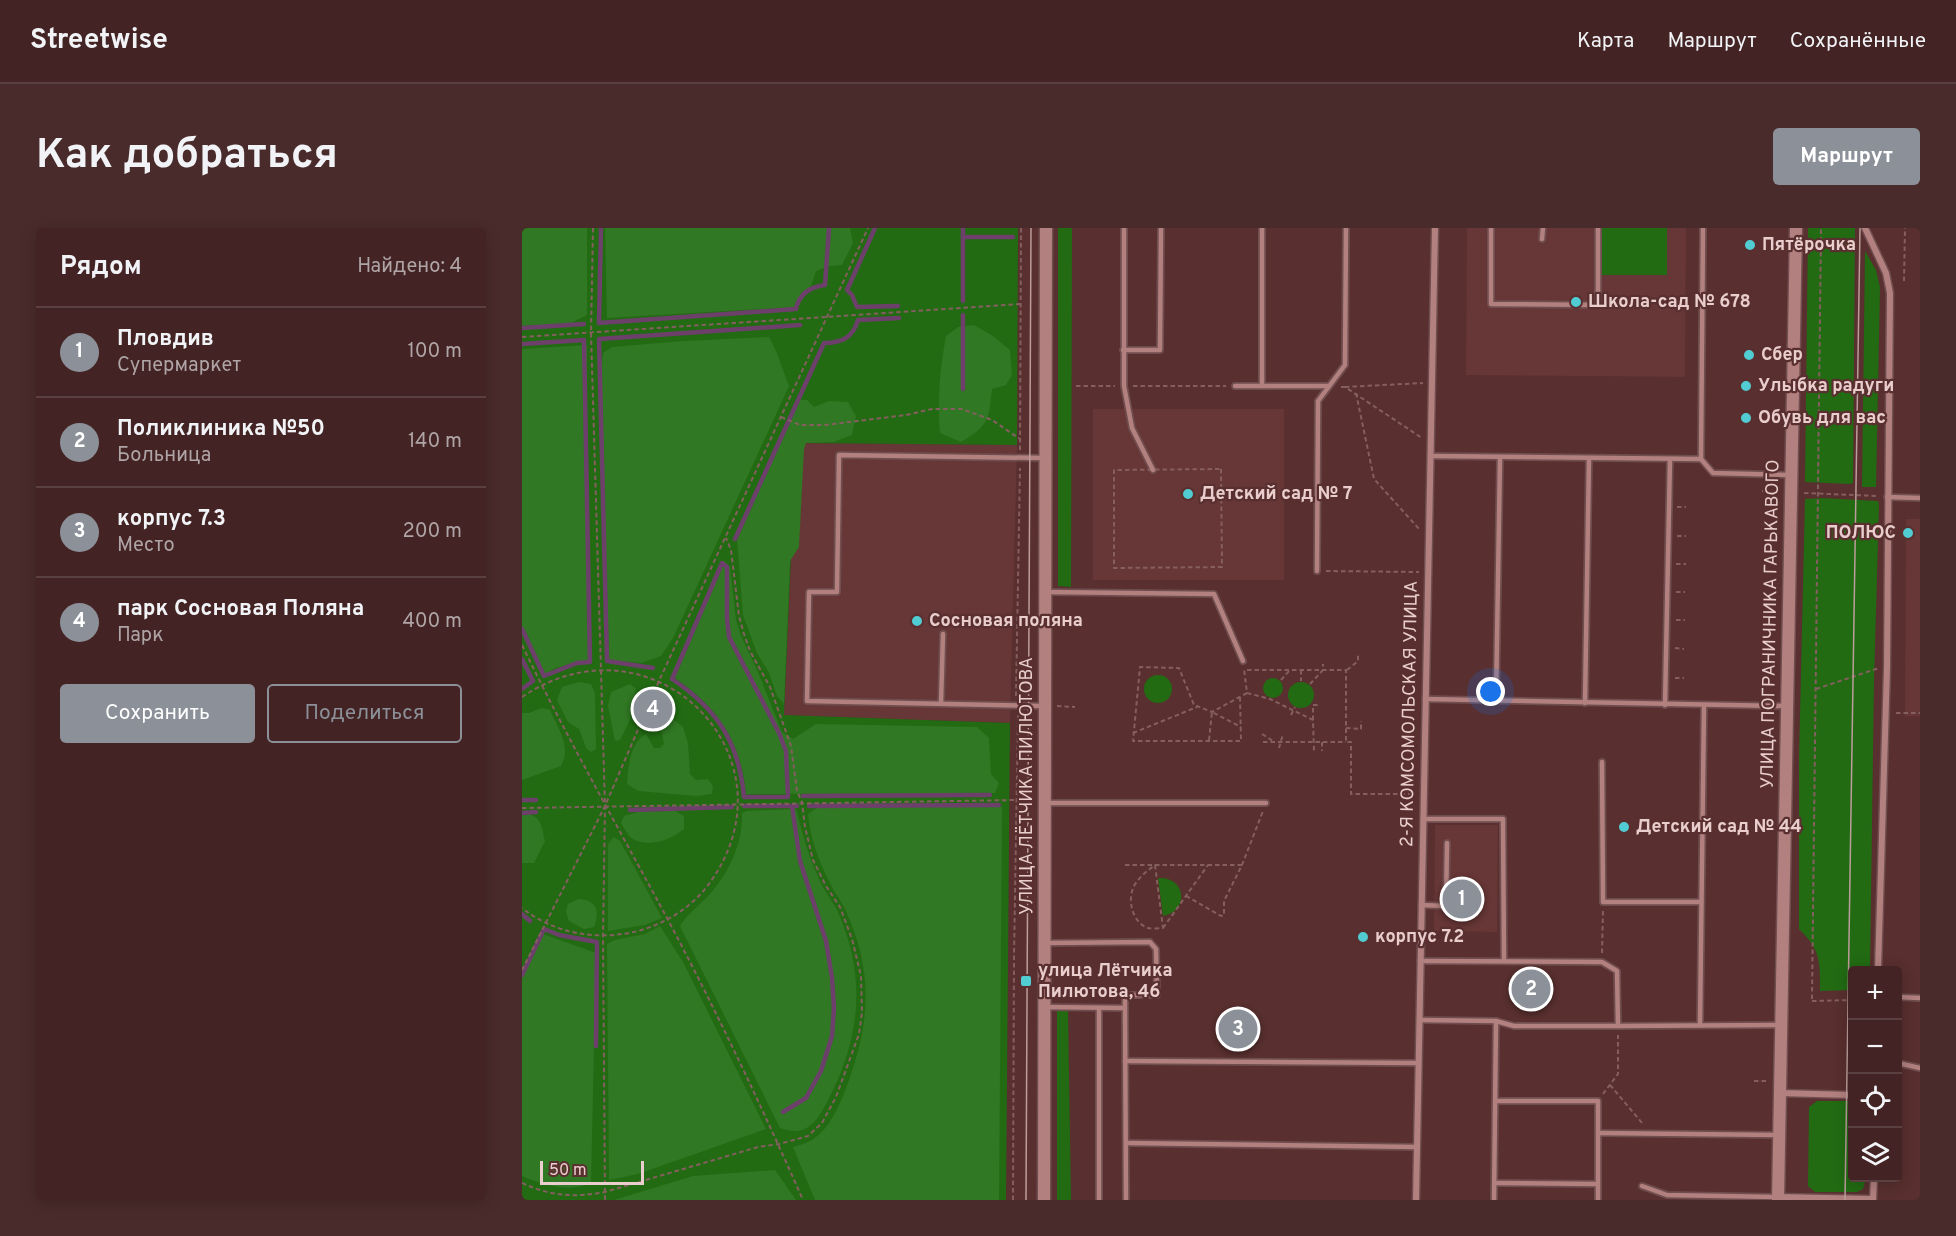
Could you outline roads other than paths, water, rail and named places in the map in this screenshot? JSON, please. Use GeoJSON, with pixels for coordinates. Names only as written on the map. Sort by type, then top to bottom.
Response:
{"type":"FeatureCollection","features":[{"type":"Feature","properties":{"kind":"street","name":"УЛИЦА ЛЁТЧИКА ПИЛЮТОВА"},"geometry":{"type":"LineString","coordinates":[[1044,1200],[1045,803],[1048,706],[1046,228]]}},
{"type":"Feature","properties":{"kind":"street","name":"2-Я КОМСОМОЛЬСКАЯ УЛИЦА"},"geometry":{"type":"LineString","coordinates":[[1416,1200],[1434,228]]}},
{"type":"Feature","properties":{"kind":"street","name":"УЛИЦА ПОГРАНИЧНИКА ГАРЬКАВОГО"},"geometry":{"type":"LineString","coordinates":[[1778,1198],[1796,228]]}},
{"type":"Feature","properties":{"kind":"street"},"geometry":{"type":"LineString","coordinates":[[1865,228],[1886,273],[1890,293],[1887,668],[1878,966]]}},
{"type":"Feature","properties":{"kind":"street"},"geometry":{"type":"LineString","coordinates":[[1780,1093],[1848,1095]]}},
{"type":"Feature","properties":{"kind":"street"},"geometry":{"type":"LineString","coordinates":[[1778,1198],[1873,1199],[1874,1182]]}},
{"type":"Feature","properties":{"kind":"lane"},"geometry":{"type":"LineString","coordinates":[[1124,228],[1124,386],[1132,428],[1153,470]]}},
{"type":"Feature","properties":{"kind":"lane"},"geometry":{"type":"LineString","coordinates":[[1123,350],[1160,350],[1161,228]]}},
{"type":"Feature","properties":{"kind":"lane"},"geometry":{"type":"LineString","coordinates":[[1262,228],[1262,386]]}},
{"type":"Feature","properties":{"kind":"lane"},"geometry":{"type":"LineString","coordinates":[[1317,571],[1318,401],[1345,365],[1346,228]]}},
{"type":"Feature","properties":{"kind":"lane"},"geometry":{"type":"LineString","coordinates":[[1491,228],[1491,304],[1598,305],[1598,228]]}},
{"type":"Feature","properties":{"kind":"lane"},"geometry":{"type":"LineString","coordinates":[[1542,228],[1542,239]]}},
{"type":"Feature","properties":{"kind":"lane"},"geometry":{"type":"LineString","coordinates":[[1703,228],[1701,459],[1713,473],[1792,475]]}},
{"type":"Feature","properties":{"kind":"lane"},"geometry":{"type":"LineString","coordinates":[[1235,386],[1329,386]]}},
{"type":"Feature","properties":{"kind":"lane"},"geometry":{"type":"LineString","coordinates":[[1046,458],[839,455],[837,592],[809,592],[807,701],[1048,706]]}},
{"type":"Feature","properties":{"kind":"lane"},"geometry":{"type":"LineString","coordinates":[[1430,456],[1701,459]]}},
{"type":"Feature","properties":{"kind":"lane"},"geometry":{"type":"LineString","coordinates":[[1496,701],[1500,457]]}},
{"type":"Feature","properties":{"kind":"lane"},"geometry":{"type":"LineString","coordinates":[[1585,703],[1589,458]]}},
{"type":"Feature","properties":{"kind":"lane"},"geometry":{"type":"LineString","coordinates":[[1665,705],[1670,459]]}},
{"type":"Feature","properties":{"kind":"lane"},"geometry":{"type":"LineString","coordinates":[[1887,497],[1920,498]]}},
{"type":"Feature","properties":{"kind":"lane"},"geometry":{"type":"LineString","coordinates":[[1046,592],[1214,594],[1243,661]]}},
{"type":"Feature","properties":{"kind":"lane"},"geometry":{"type":"LineString","coordinates":[[941,703],[943,634]]}},
{"type":"Feature","properties":{"kind":"lane"},"geometry":{"type":"LineString","coordinates":[[1425,699],[1787,706]]}},
{"type":"Feature","properties":{"kind":"lane"},"geometry":{"type":"LineString","coordinates":[[1700,1025],[1704,705]]}},
{"type":"Feature","properties":{"kind":"lane"},"geometry":{"type":"LineString","coordinates":[[1602,762],[1603,902],[1701,902]]}},
{"type":"Feature","properties":{"kind":"lane"},"geometry":{"type":"LineString","coordinates":[[1045,803],[1266,803]]}},
{"type":"Feature","properties":{"kind":"lane"},"geometry":{"type":"LineString","coordinates":[[1423,819],[1503,819],[1504,961]]}},
{"type":"Feature","properties":{"kind":"lane"},"geometry":{"type":"LineString","coordinates":[[1421,905],[1446,906],[1447,843]]}},
{"type":"Feature","properties":{"kind":"lane"},"geometry":{"type":"LineString","coordinates":[[1045,943],[1150,942],[1156,949],[1156,995],[1125,995],[1126,1200]]}},
{"type":"Feature","properties":{"kind":"lane"},"geometry":{"type":"LineString","coordinates":[[1420,961],[1602,962],[1617,971],[1618,1026]]}},
{"type":"Feature","properties":{"kind":"lane"},"geometry":{"type":"LineString","coordinates":[[1902,997],[1920,998]]}},
{"type":"Feature","properties":{"kind":"lane"},"geometry":{"type":"LineString","coordinates":[[1044,1007],[1125,1008]]}},
{"type":"Feature","properties":{"kind":"lane"},"geometry":{"type":"LineString","coordinates":[[1099,1008],[1099,1200]]}},
{"type":"Feature","properties":{"kind":"lane"},"geometry":{"type":"LineString","coordinates":[[1419,1020],[1496,1021],[1514,1026],[1782,1025]]}},
{"type":"Feature","properties":{"kind":"lane"},"geometry":{"type":"LineString","coordinates":[[1494,1200],[1496,1021]]}},
{"type":"Feature","properties":{"kind":"lane"},"geometry":{"type":"LineString","coordinates":[[1125,1061],[1417,1063]]}},
{"type":"Feature","properties":{"kind":"lane"},"geometry":{"type":"LineString","coordinates":[[1902,1064],[1920,1068]]}},
{"type":"Feature","properties":{"kind":"lane"},"geometry":{"type":"LineString","coordinates":[[1496,1101],[1598,1101],[1598,1200]]}},
{"type":"Feature","properties":{"kind":"lane"},"geometry":{"type":"LineString","coordinates":[[1598,1133],[1779,1135]]}},
{"type":"Feature","properties":{"kind":"lane"},"geometry":{"type":"LineString","coordinates":[[1127,1143],[1417,1147]]}},
{"type":"Feature","properties":{"kind":"lane"},"geometry":{"type":"LineString","coordinates":[[1495,1183],[1598,1184]]}},
{"type":"Feature","properties":{"kind":"lane"},"geometry":{"type":"LineString","coordinates":[[1642,1186],[1666,1195],[1778,1198]]}},
{"type":"Feature","properties":{"kind":"waterway"},"geometry":{"type":"LineString","coordinates":[[601,228],[599,323],[796,309],[806,292],[825,285],[829,228]]}},
{"type":"Feature","properties":{"kind":"waterway"},"geometry":{"type":"LineString","coordinates":[[875,228],[847,290],[857,307],[898,306]]}},
{"type":"Feature","properties":{"kind":"waterway"},"geometry":{"type":"LineString","coordinates":[[963,228],[963,301]]}},
{"type":"Feature","properties":{"kind":"waterway"},"geometry":{"type":"LineString","coordinates":[[963,237],[1013,237]]}},
{"type":"Feature","properties":{"kind":"waterway"},"geometry":{"type":"LineString","coordinates":[[963,315],[963,389]]}},
{"type":"Feature","properties":{"kind":"waterway"},"geometry":{"type":"LineString","coordinates":[[735,539],[824,343],[846,338],[853,331],[858,320],[899,318]]}},
{"type":"Feature","properties":{"kind":"waterway"},"geometry":{"type":"LineString","coordinates":[[522,328],[584,324]]}},
{"type":"Feature","properties":{"kind":"waterway"},"geometry":{"type":"LineString","coordinates":[[653,668],[607,661],[599,339],[800,325]]}},
{"type":"Feature","properties":{"kind":"waterway"},"geometry":{"type":"LineString","coordinates":[[522,344],[584,340],[590,662],[577,663],[544,676],[522,629]]}},
{"type":"Feature","properties":{"kind":"waterway"},"geometry":{"type":"LineString","coordinates":[[722,563],[727,567],[729,637],[786,751],[788,797],[744,797],[737,760],[723,729],[702,702],[672,679],[722,563]]}},
{"type":"Feature","properties":{"kind":"waterway"},"geometry":{"type":"LineString","coordinates":[[522,659],[533,681],[522,689]]}},
{"type":"Feature","properties":{"kind":"waterway"},"geometry":{"type":"LineString","coordinates":[[803,796],[990,795]]}},
{"type":"Feature","properties":{"kind":"waterway"},"geometry":{"type":"LineString","coordinates":[[522,800],[536,800]]}},
{"type":"Feature","properties":{"kind":"waterway"},"geometry":{"type":"LineString","coordinates":[[809,806],[999,805]]}},
{"type":"Feature","properties":{"kind":"waterway"},"geometry":{"type":"LineString","coordinates":[[744,806],[797,806]]}},
{"type":"Feature","properties":{"kind":"waterway"},"geometry":{"type":"LineString","coordinates":[[783,1112],[806,1098],[821,1071],[832,1036],[834,1008],[826,941],[800,861],[792,806]]}},
{"type":"Feature","properties":{"kind":"waterway"},"geometry":{"type":"LineString","coordinates":[[630,810],[732,807]]}},
{"type":"Feature","properties":{"kind":"waterway"},"geometry":{"type":"LineString","coordinates":[[522,813],[536,812]]}},
{"type":"Feature","properties":{"kind":"waterway"},"geometry":{"type":"LineString","coordinates":[[522,914],[530,921]]}},
{"type":"Feature","properties":{"kind":"waterway"},"geometry":{"type":"LineString","coordinates":[[522,975],[544,929],[559,935],[597,942],[596,1046]]}},
{"type":"Feature","properties":{"kind":"tram line"},"geometry":{"type":"LineString","coordinates":[[1026,1200],[1031,228]]}},
{"type":"Feature","properties":{"kind":"tram line"},"geometry":{"type":"LineString","coordinates":[[1845,1200],[1860,228]]}},
{"type":"Feature","properties":{"kind":"place","name":"Пятёрочка"},"geometry":{"type":"Point","coordinates":[1750,245]}},
{"type":"Feature","properties":{"kind":"place","name":"Школа-сад № 678"},"geometry":{"type":"Point","coordinates":[1576,302]}},
{"type":"Feature","properties":{"kind":"place","name":"Сбер"},"geometry":{"type":"Point","coordinates":[1749,355]}},
{"type":"Feature","properties":{"kind":"place","name":"Улыбка радуги"},"geometry":{"type":"Point","coordinates":[1746,386]}},
{"type":"Feature","properties":{"kind":"place","name":"Обувь для вас"},"geometry":{"type":"Point","coordinates":[1746,418]}},
{"type":"Feature","properties":{"kind":"place","name":"Детский сад № 7"},"geometry":{"type":"Point","coordinates":[1188,494]}},
{"type":"Feature","properties":{"kind":"place","name":"ПОЛЮС"},"geometry":{"type":"Point","coordinates":[1908,533]}},
{"type":"Feature","properties":{"kind":"place","name":"Сосновая поляна"},"geometry":{"type":"Point","coordinates":[917,621]}},
{"type":"Feature","properties":{"kind":"place","name":"парк Сосновая Поляна"},"geometry":{"type":"Point","coordinates":[653,709]}},
{"type":"Feature","properties":{"kind":"place","name":"Детский сад № 44"},"geometry":{"type":"Point","coordinates":[1624,827]}},
{"type":"Feature","properties":{"kind":"place","name":"Пловдив"},"geometry":{"type":"Point","coordinates":[1462,899]}},
{"type":"Feature","properties":{"kind":"place","name":"корпус 7.2"},"geometry":{"type":"Point","coordinates":[1363,937]}},
{"type":"Feature","properties":{"kind":"place","name":"улица Лётчика Пилютова, 46"},"geometry":{"type":"Point","coordinates":[1026,981]}},
{"type":"Feature","properties":{"kind":"place","name":"Поликлиника №50"},"geometry":{"type":"Point","coordinates":[1531,989]}},
{"type":"Feature","properties":{"kind":"place","name":"корпус 7.3"},"geometry":{"type":"Point","coordinates":[1238,1029]}}]}
